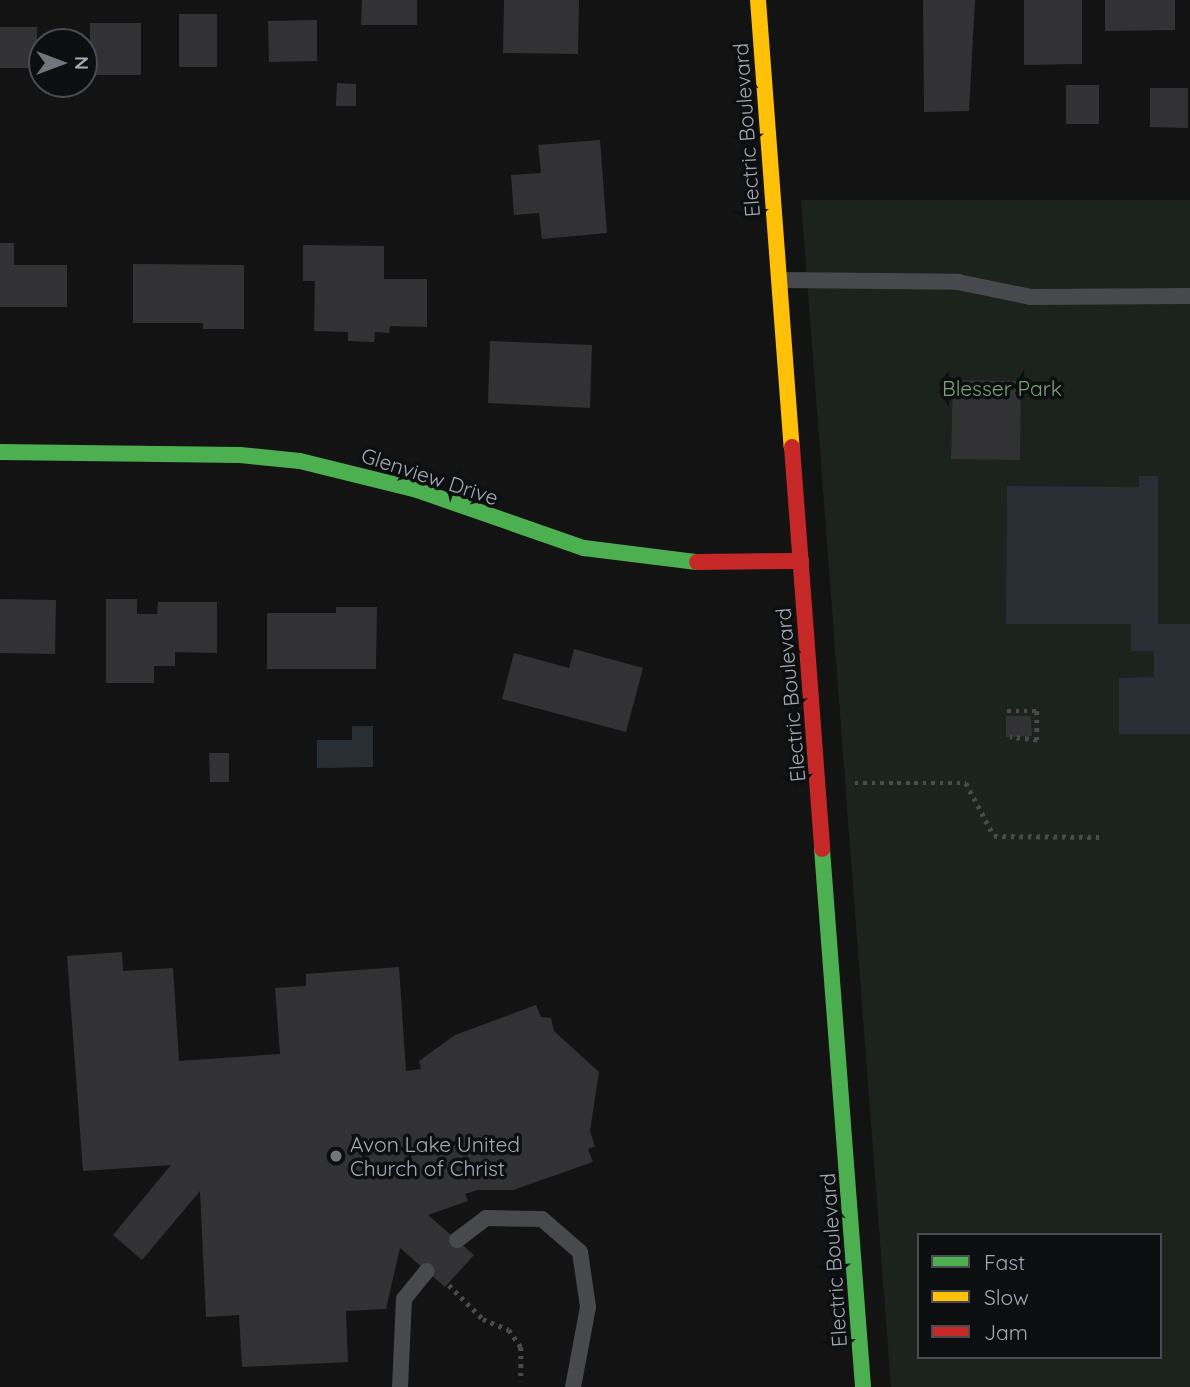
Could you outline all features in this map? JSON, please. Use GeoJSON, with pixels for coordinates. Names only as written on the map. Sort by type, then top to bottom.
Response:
{"type":"FeatureCollection","features":[{"type":"Feature","properties":{"kind":"street","name":"Electric Boulevard"},"geometry":{"type":"LineString","coordinates":[[758,0],[863,1387]]}},
{"type":"Feature","properties":{"kind":"street","name":"Glenview Drive"},"geometry":{"type":"LineString","coordinates":[[0,452],[240,454],[300,461],[417,490],[584,548],[694,562],[801,561]]}},
{"type":"Feature","properties":{"kind":"lane"},"geometry":{"type":"LineString","coordinates":[[779,279],[958,282],[1031,297],[1190,296]]}},
{"type":"Feature","properties":{"kind":"lane"},"geometry":{"type":"LineString","coordinates":[[457,1240],[486,1218],[542,1219],[580,1252],[588,1307],[573,1387]]}},
{"type":"Feature","properties":{"kind":"lane"},"geometry":{"type":"LineString","coordinates":[[400,1387],[404,1299],[426,1271]]}},
{"type":"Feature","properties":{"kind":"path"},"geometry":{"type":"LineString","coordinates":[[1007,711],[1037,711],[1037,740],[1010,737]]}},
{"type":"Feature","properties":{"kind":"path"},"geometry":{"type":"LineString","coordinates":[[848,784],[966,783],[994,836],[1098,837]]}},
{"type":"Feature","properties":{"kind":"path"},"geometry":{"type":"LineString","coordinates":[[448,1284],[483,1319],[509,1330],[521,1347],[521,1381]]}},
{"type":"Feature","properties":{"kind":"green space","name":"Blesser Park"},"geometry":{"type":"Polygon","coordinates":[[[801,200],[1190,200],[1190,1387],[891,1387],[801,200]]]}},
{"type":"Feature","properties":{"kind":"shaded area"},"geometry":{"type":"Polygon","coordinates":[[[1139,476],[1158,476],[1158,624],[1190,624],[1190,734],[1119,734],[1119,678],[1154,677],[1154,651],[1131,651],[1131,624],[1006,624],[1007,486],[1139,487],[1139,476]]]}},
{"type":"Feature","properties":{"kind":"shaded area"},"geometry":{"type":"Polygon","coordinates":[[[352,726],[373,726],[373,767],[317,768],[317,740],[352,740],[352,726]]]}},
{"type":"Feature","properties":{"kind":"building"},"geometry":{"type":"Polygon","coordinates":[[[362,0],[417,0],[417,25],[361,25],[362,0]]]}},
{"type":"Feature","properties":{"kind":"building"},"geometry":{"type":"Polygon","coordinates":[[[504,0],[579,0],[578,54],[503,53],[504,0]]]}},
{"type":"Feature","properties":{"kind":"building"},"geometry":{"type":"Polygon","coordinates":[[[923,0],[975,0],[969,111],[924,112],[923,0]]]}},
{"type":"Feature","properties":{"kind":"building"},"geometry":{"type":"Polygon","coordinates":[[[1024,0],[1082,0],[1082,64],[1024,65],[1024,0]]]}},
{"type":"Feature","properties":{"kind":"building"},"geometry":{"type":"Polygon","coordinates":[[[1105,0],[1175,0],[1175,30],[1105,31],[1105,0]]]}},
{"type":"Feature","properties":{"kind":"building"},"geometry":{"type":"Polygon","coordinates":[[[179,14],[217,14],[217,67],[179,67],[179,14]]]}},
{"type":"Feature","properties":{"kind":"building"},"geometry":{"type":"Polygon","coordinates":[[[317,20],[317,61],[269,62],[268,21],[317,20]]]}},
{"type":"Feature","properties":{"kind":"building"},"geometry":{"type":"Polygon","coordinates":[[[90,23],[141,23],[141,75],[98,75],[98,28],[90,28],[90,23]]]}},
{"type":"Feature","properties":{"kind":"building"},"geometry":{"type":"Polygon","coordinates":[[[0,27],[37,27],[28,28],[28,68],[0,68],[0,27]]]}},
{"type":"Feature","properties":{"kind":"building"},"geometry":{"type":"Polygon","coordinates":[[[337,83],[356,84],[356,106],[336,106],[337,83]]]}},
{"type":"Feature","properties":{"kind":"building"},"geometry":{"type":"Polygon","coordinates":[[[1066,85],[1099,85],[1099,124],[1066,124],[1066,85]]]}},
{"type":"Feature","properties":{"kind":"building"},"geometry":{"type":"Polygon","coordinates":[[[1150,88],[1188,88],[1188,128],[1150,127],[1150,88]]]}},
{"type":"Feature","properties":{"kind":"building"},"geometry":{"type":"Polygon","coordinates":[[[600,140],[607,233],[542,239],[539,213],[514,215],[511,175],[541,173],[538,145],[600,140]]]}},
{"type":"Feature","properties":{"kind":"building"},"geometry":{"type":"Polygon","coordinates":[[[0,243],[14,243],[14,265],[67,265],[67,307],[0,307],[0,243]]]}},
{"type":"Feature","properties":{"kind":"building"},"geometry":{"type":"Polygon","coordinates":[[[303,245],[384,246],[384,279],[427,279],[427,327],[390,326],[389,333],[375,332],[374,342],[348,341],[348,332],[314,331],[315,281],[303,281],[303,245]]]}},
{"type":"Feature","properties":{"kind":"building"},"geometry":{"type":"Polygon","coordinates":[[[133,264],[244,265],[244,329],[203,329],[203,323],[133,323],[133,264]]]}},
{"type":"Feature","properties":{"kind":"building"},"geometry":{"type":"Polygon","coordinates":[[[490,341],[592,345],[590,408],[488,403],[490,341]]]}},
{"type":"Feature","properties":{"kind":"building"},"geometry":{"type":"Polygon","coordinates":[[[953,380],[1021,381],[1020,460],[951,459],[953,380]]]}},
{"type":"Feature","properties":{"kind":"building"},"geometry":{"type":"Polygon","coordinates":[[[0,599],[56,600],[55,654],[0,653],[0,599]]]}},
{"type":"Feature","properties":{"kind":"building"},"geometry":{"type":"Polygon","coordinates":[[[106,599],[137,599],[137,614],[157,614],[158,602],[217,602],[217,653],[175,652],[175,666],[154,666],[154,683],[106,683],[106,599]]]}},
{"type":"Feature","properties":{"kind":"building"},"geometry":{"type":"Polygon","coordinates":[[[336,607],[377,607],[376,669],[267,669],[267,613],[336,613],[336,607]]]}},
{"type":"Feature","properties":{"kind":"building"},"geometry":{"type":"Polygon","coordinates":[[[574,649],[643,668],[626,732],[502,699],[514,653],[569,668],[574,649]]]}},
{"type":"Feature","properties":{"kind":"building"},"geometry":{"type":"Polygon","coordinates":[[[1006,716],[1031,716],[1032,736],[1006,737],[1006,716]]]}},
{"type":"Feature","properties":{"kind":"building"},"geometry":{"type":"Polygon","coordinates":[[[209,753],[229,753],[229,782],[210,782],[209,753]]]}},
{"type":"Feature","properties":{"kind":"building","name":"Avon Lake United Church of Christ"},"geometry":{"type":"Polygon","coordinates":[[[122,952],[123,971],[173,968],[179,1061],[280,1054],[275,988],[306,986],[306,974],[399,967],[406,1071],[421,1069],[419,1061],[455,1035],[536,1005],[541,1017],[551,1018],[554,1031],[599,1072],[590,1131],[595,1147],[588,1149],[593,1162],[513,1190],[478,1190],[465,1194],[468,1201],[428,1215],[474,1255],[445,1287],[400,1248],[386,1309],[346,1311],[348,1362],[242,1367],[239,1315],[206,1317],[200,1191],[142,1260],[113,1235],[171,1165],[83,1171],[67,956],[122,952]]]}},
{"type":"Feature","properties":{"kind":"traffic: fast"},"geometry":{"type":"LineString","coordinates":[[0,452],[240,455],[300,461],[417,490],[584,548],[697,562]]}},
{"type":"Feature","properties":{"kind":"traffic: fast"},"geometry":{"type":"LineString","coordinates":[[822,849],[863,1387]]}},
{"type":"Feature","properties":{"kind":"traffic: slow"},"geometry":{"type":"LineString","coordinates":[[758,0],[792,447]]}},
{"type":"Feature","properties":{"kind":"traffic: jam"},"geometry":{"type":"LineString","coordinates":[[792,447],[822,849]]}},
{"type":"Feature","properties":{"kind":"traffic: jam"},"geometry":{"type":"LineString","coordinates":[[697,562],[801,561]]}},
{"type":"Feature","properties":{"kind":"place","name":"Avon Lake United Church of Christ"},"geometry":{"type":"Point","coordinates":[336,1156]}}]}
